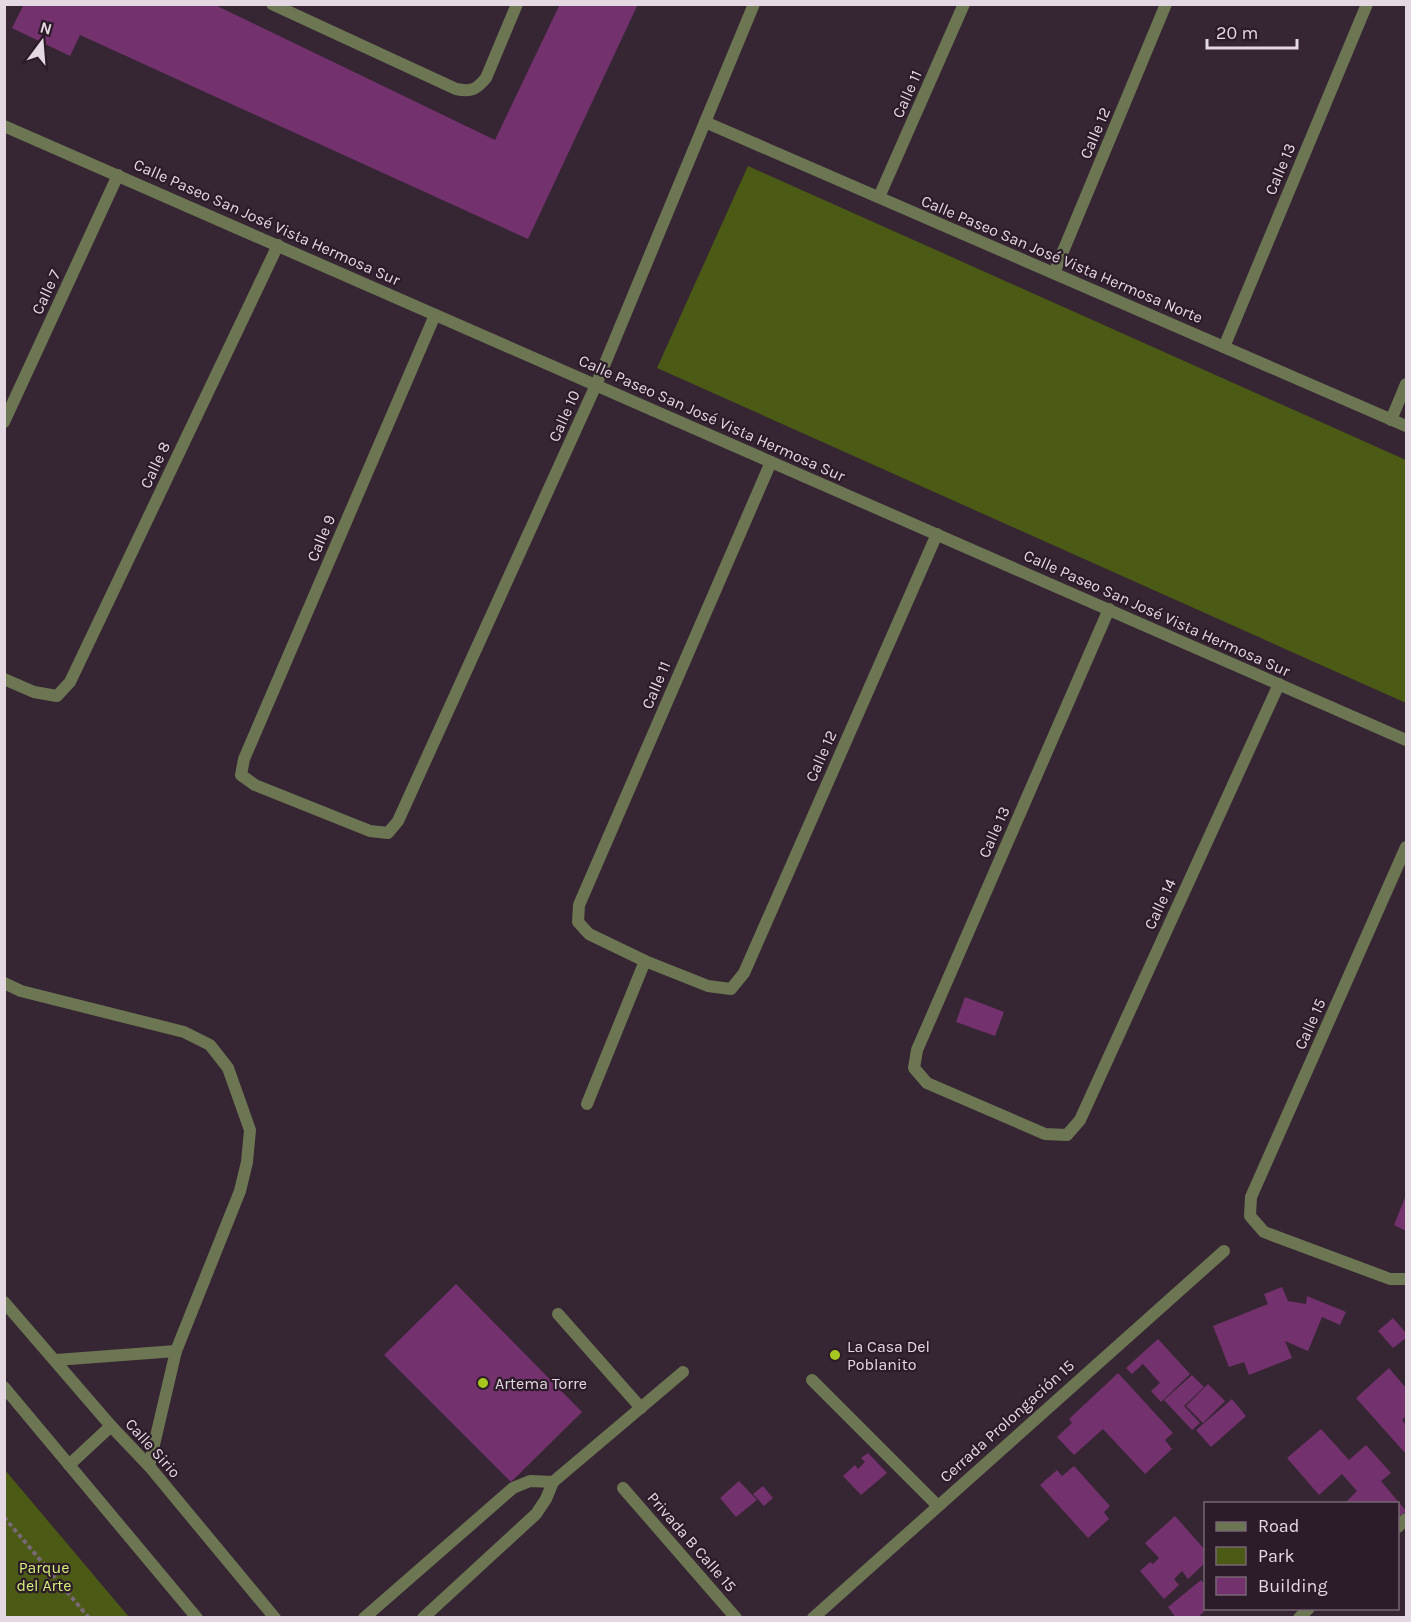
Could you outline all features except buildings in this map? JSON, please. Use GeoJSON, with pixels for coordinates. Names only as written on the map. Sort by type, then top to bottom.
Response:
{"type":"FeatureCollection","features":[{"type":"Feature","properties":{"kind":"street"},"geometry":{"type":"LineString","coordinates":[[272,4],[456,89],[467,91],[478,87],[486,78],[517,4]]}},
{"type":"Feature","properties":{"kind":"street","name":"Calle 10"},"geometry":{"type":"LineString","coordinates":[[388,833],[398,820],[596,384],[754,4]]}},
{"type":"Feature","properties":{"kind":"street","name":"Calle 11"},"geometry":{"type":"LineString","coordinates":[[879,197],[964,4]]}},
{"type":"Feature","properties":{"kind":"street","name":"Calle 12"},"geometry":{"type":"LineString","coordinates":[[1054,273],[1166,4]]}},
{"type":"Feature","properties":{"kind":"street","name":"Calle 13"},"geometry":{"type":"LineString","coordinates":[[1224,347],[1367,4]]}},
{"type":"Feature","properties":{"kind":"street","name":"Calle Paseo San José Vista Hermosa Norte"},"geometry":{"type":"LineString","coordinates":[[705,122],[1407,426]]}},
{"type":"Feature","properties":{"kind":"street","name":"Calle Paseo San José Vista Hermosa Sur"},"geometry":{"type":"LineString","coordinates":[[4,126],[1407,740]]}},
{"type":"Feature","properties":{"kind":"street","name":"Calle 7"},"geometry":{"type":"LineString","coordinates":[[4,422],[118,175]]}},
{"type":"Feature","properties":{"kind":"street","name":"Calle 8"},"geometry":{"type":"LineString","coordinates":[[4,679],[34,692],[57,696],[70,682],[278,245]]}},
{"type":"Feature","properties":{"kind":"street","name":"Calle 9"},"geometry":{"type":"LineString","coordinates":[[388,833],[370,831],[255,785],[241,775],[244,759],[435,315]]}},
{"type":"Feature","properties":{"kind":"street"},"geometry":{"type":"LineString","coordinates":[[1391,420],[1407,384]]}},
{"type":"Feature","properties":{"kind":"street","name":"Calle 11"},"geometry":{"type":"LineString","coordinates":[[645,961],[589,934],[578,922],[579,904],[771,462]]}},
{"type":"Feature","properties":{"kind":"street","name":"Calle 12"},"geometry":{"type":"LineString","coordinates":[[645,961],[708,986],[731,989],[744,973],[937,534]]}},
{"type":"Feature","properties":{"kind":"street","name":"Calle 13"},"geometry":{"type":"LineString","coordinates":[[1067,1135],[1046,1134],[927,1083],[914,1068],[917,1050],[1109,609]]}},
{"type":"Feature","properties":{"kind":"street","name":"Calle 14"},"geometry":{"type":"LineString","coordinates":[[1067,1135],[1080,1120],[1279,684]]}},
{"type":"Feature","properties":{"kind":"street","name":"Calle 15"},"geometry":{"type":"LineString","coordinates":[[1407,847],[1251,1197],[1250,1216],[1264,1232],[1390,1279],[1407,1279]]}},
{"type":"Feature","properties":{"kind":"street"},"geometry":{"type":"LineString","coordinates":[[587,1104],[645,961]]}},
{"type":"Feature","properties":{"kind":"street"},"geometry":{"type":"LineString","coordinates":[[4,983],[21,991],[184,1032],[210,1045],[228,1068],[250,1130],[248,1162],[240,1191],[176,1351],[149,1466]]}},
{"type":"Feature","properties":{"kind":"street","name":"Cerrada Prolongación 15"},"geometry":{"type":"LineString","coordinates":[[813,1617],[1224,1251]]}},
{"type":"Feature","properties":{"kind":"street","name":"Calle Sirio"},"geometry":{"type":"LineString","coordinates":[[4,1302],[111,1426],[149,1466],[275,1617]]}},
{"type":"Feature","properties":{"kind":"street"},"geometry":{"type":"LineString","coordinates":[[558,1314],[641,1408]]}},
{"type":"Feature","properties":{"kind":"street"},"geometry":{"type":"LineString","coordinates":[[56,1360],[176,1351]]}},
{"type":"Feature","properties":{"kind":"street"},"geometry":{"type":"LineString","coordinates":[[423,1617],[536,1514],[553,1482],[683,1372]]}},
{"type":"Feature","properties":{"kind":"street"},"geometry":{"type":"LineString","coordinates":[[812,1380],[937,1505]]}},
{"type":"Feature","properties":{"kind":"street"},"geometry":{"type":"LineString","coordinates":[[4,1387],[197,1617]]}},
{"type":"Feature","properties":{"kind":"street"},"geometry":{"type":"LineString","coordinates":[[69,1465],[111,1426]]}},
{"type":"Feature","properties":{"kind":"street"},"geometry":{"type":"LineString","coordinates":[[364,1617],[513,1488],[530,1481],[553,1482]]}},
{"type":"Feature","properties":{"kind":"street","name":"Privada B Calle 15"},"geometry":{"type":"LineString","coordinates":[[623,1488],[736,1617]]}},
{"type":"Feature","properties":{"kind":"path"},"geometry":{"type":"LineString","coordinates":[[4,1517],[89,1617]]}},
{"type":"Feature","properties":{"kind":"green space"},"geometry":{"type":"Polygon","coordinates":[[[748,166],[1406,460],[1406,703],[657,368],[748,166]]]}},
{"type":"Feature","properties":{"kind":"green space","name":"Parque del Arte"},"geometry":{"type":"Polygon","coordinates":[[[5,1470],[129,1617],[5,1617],[5,1470]]]}},
{"type":"Feature","properties":{"kind":"place","name":"La Casa Del Poblanito"},"geometry":{"type":"Point","coordinates":[835,1355]}},
{"type":"Feature","properties":{"kind":"place","name":"Artema Torre"},"geometry":{"type":"Point","coordinates":[483,1383]}}]}
